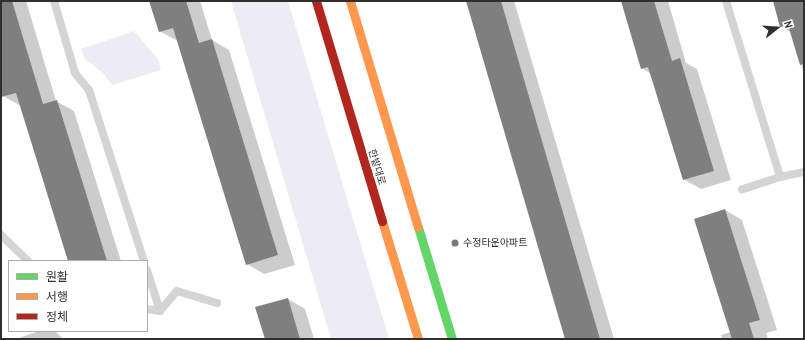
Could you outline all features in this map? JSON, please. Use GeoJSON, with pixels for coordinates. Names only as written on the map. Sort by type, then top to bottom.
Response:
{"type":"FeatureCollection","features":[{"type":"Feature","properties":{"kind":"main road","name":"한밭대로"},"geometry":{"type":"LineString","coordinates":[[316,1],[418,339]]}},
{"type":"Feature","properties":{"kind":"main road"},"geometry":{"type":"LineString","coordinates":[[350,1],[452,339]]}},
{"type":"Feature","properties":{"kind":"lane"},"geometry":{"type":"LineString","coordinates":[[54,1],[75,73],[89,90],[144,260]]}},
{"type":"Feature","properties":{"kind":"lane"},"geometry":{"type":"LineString","coordinates":[[726,1],[780,177]]}},
{"type":"Feature","properties":{"kind":"lane"},"geometry":{"type":"LineString","coordinates":[[742,189],[780,177],[804,172]]}},
{"type":"Feature","properties":{"kind":"lane"},"geometry":{"type":"LineString","coordinates":[[1,235],[27,260]]}},
{"type":"Feature","properties":{"kind":"lane"},"geometry":{"type":"LineString","coordinates":[[148,273],[160,311]]}},
{"type":"Feature","properties":{"kind":"lane"},"geometry":{"type":"LineString","coordinates":[[160,311],[177,292],[217,303]]}},
{"type":"Feature","properties":{"kind":"lane"},"geometry":{"type":"LineString","coordinates":[[148,309],[160,311]]}},
{"type":"Feature","properties":{"kind":"shaded area"},"geometry":{"type":"Polygon","coordinates":[[[231,1],[288,1],[389,339],[331,339],[231,1]]]}},
{"type":"Feature","properties":{"kind":"shaded area"},"geometry":{"type":"Polygon","coordinates":[[[134,31],[158,59],[161,70],[112,85],[103,73],[85,59],[81,49],[134,31]]]}},
{"type":"Feature","properties":{"kind":"building"},"geometry":{"type":"Polygon","coordinates":[[[1,1],[12,1],[43,104],[57,100],[107,260],[68,260],[16,93],[1,97],[1,1]]]}},
{"type":"Feature","properties":{"kind":"building"},"geometry":{"type":"Polygon","coordinates":[[[149,1],[186,1],[199,43],[212,39],[278,255],[246,265],[173,28],[159,32],[149,1]]]}},
{"type":"Feature","properties":{"kind":"building"},"geometry":{"type":"Polygon","coordinates":[[[466,1],[501,1],[600,339],[565,339],[466,1]]]}},
{"type":"Feature","properties":{"kind":"building"},"geometry":{"type":"Polygon","coordinates":[[[621,1],[654,1],[672,61],[680,58],[714,171],[683,180],[648,67],[641,69],[621,1]]]}},
{"type":"Feature","properties":{"kind":"building"},"geometry":{"type":"Polygon","coordinates":[[[773,1],[804,1],[804,64],[800,65],[788,25],[780,27],[773,1]]]}},
{"type":"Feature","properties":{"kind":"building"},"geometry":{"type":"Polygon","coordinates":[[[725,209],[760,320],[749,323],[754,339],[732,339],[694,219],[725,209]]]}},
{"type":"Feature","properties":{"kind":"building"},"geometry":{"type":"Polygon","coordinates":[[[288,298],[300,339],[265,339],[255,307],[288,298]]]}},
{"type":"Feature","properties":{"kind":"traffic: fast"},"geometry":{"type":"LineString","coordinates":[[418,227],[452,339]]}},
{"type":"Feature","properties":{"kind":"traffic: slow"},"geometry":{"type":"LineString","coordinates":[[350,1],[418,227]]}},
{"type":"Feature","properties":{"kind":"traffic: slow"},"geometry":{"type":"LineString","coordinates":[[382,221],[418,339]]}},
{"type":"Feature","properties":{"kind":"traffic: jam"},"geometry":{"type":"LineString","coordinates":[[316,1],[382,221]]}},
{"type":"Feature","properties":{"kind":"place","name":"수정타운아파트"},"geometry":{"type":"Point","coordinates":[455,243]}}]}
